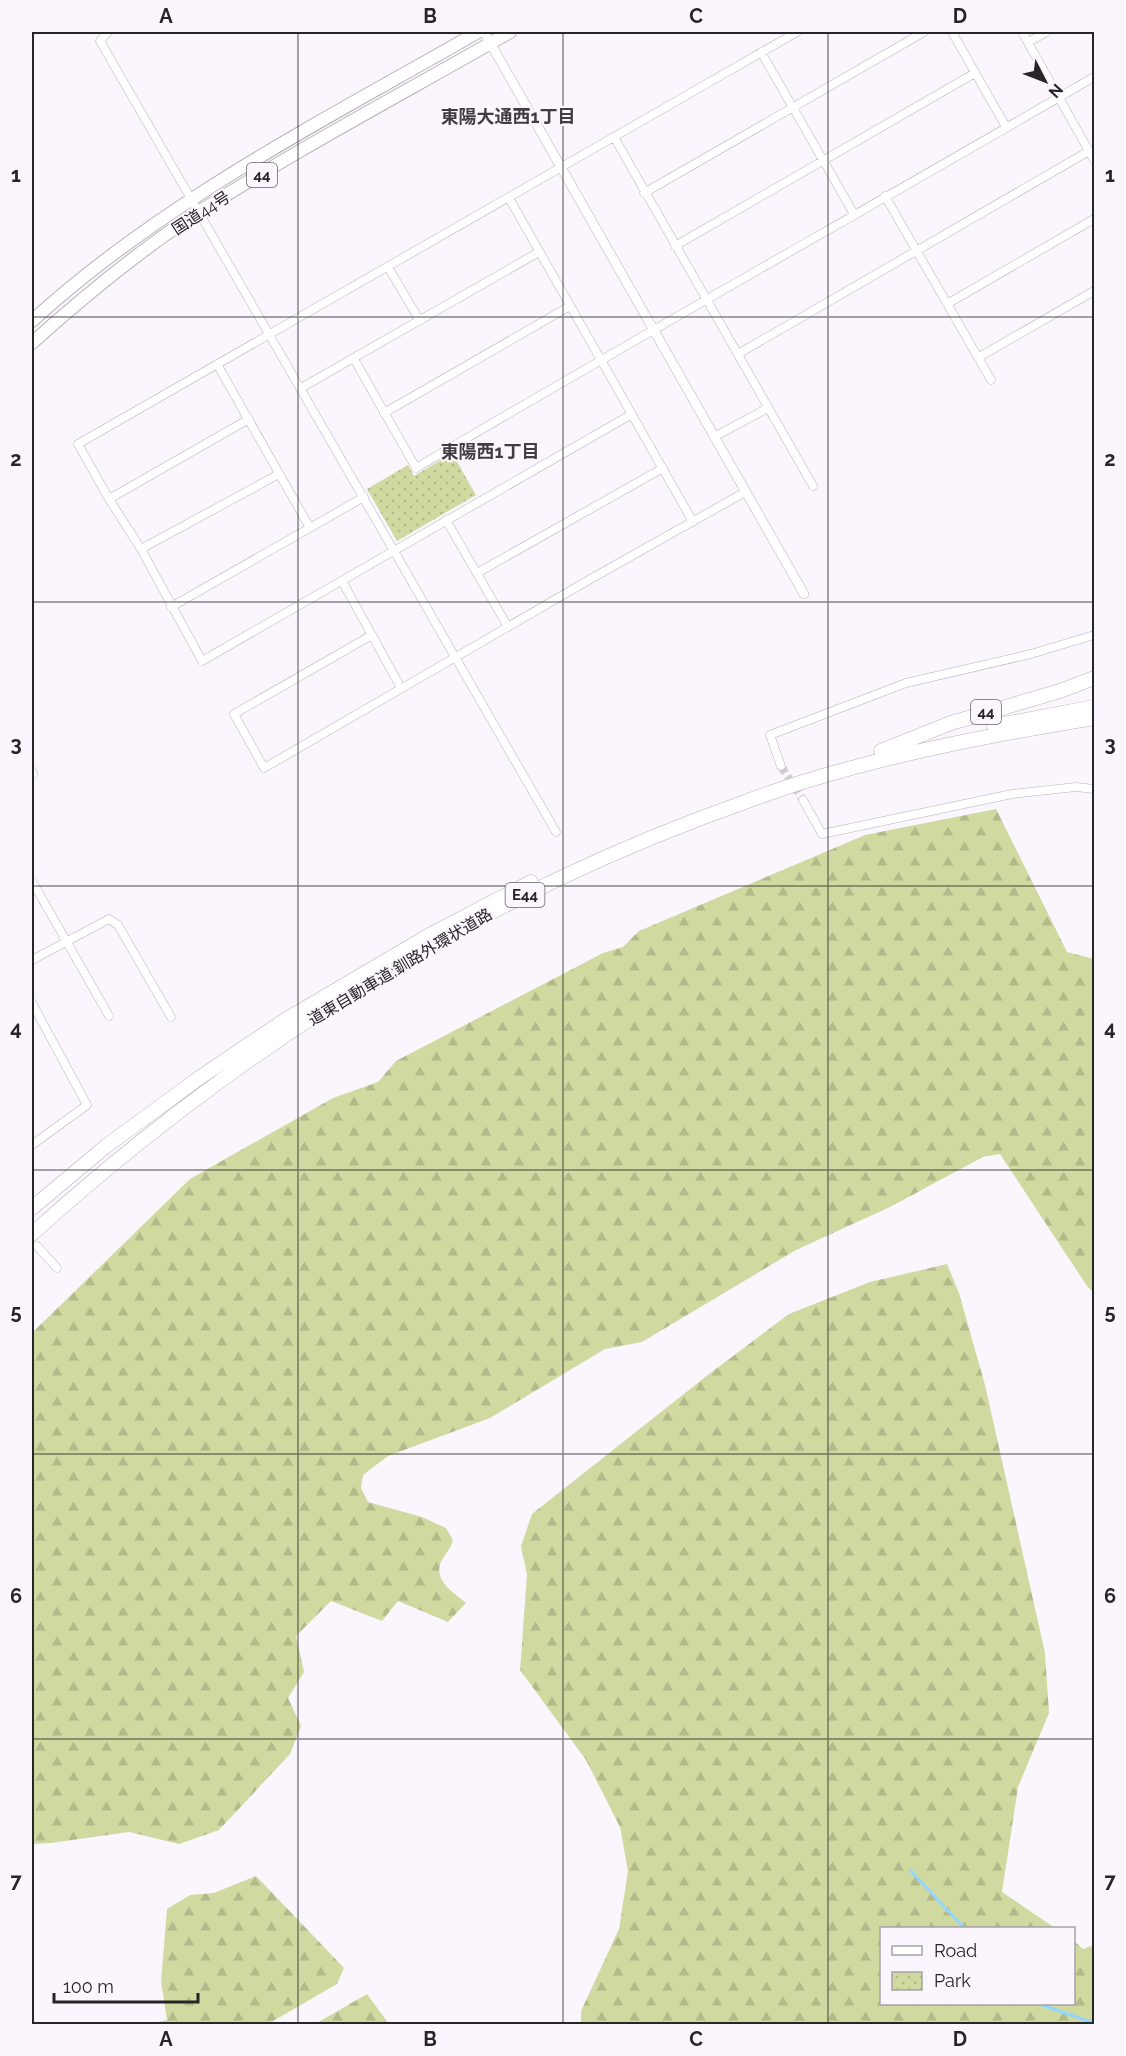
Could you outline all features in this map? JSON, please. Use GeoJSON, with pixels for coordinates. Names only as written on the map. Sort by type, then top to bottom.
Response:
{"type":"FeatureCollection","features":[{"type":"Feature","properties":{"kind":"highway","name":"国道44号"},"geometry":{"type":"LineString","coordinates":[[32,321],[63,292],[225,176],[478,32]]}},
{"type":"Feature","properties":{"kind":"highway","name":"国道44号"},"geometry":{"type":"LineString","coordinates":[[32,343],[80,301],[135,258],[200,212],[510,32]]}},
{"type":"Feature","properties":{"kind":"highway","name":"44"},"geometry":{"type":"LineString","coordinates":[[880,751],[951,723],[1060,691],[1095,678]]}},
{"type":"Feature","properties":{"kind":"highway","name":"道東自動車道;釧路外環状道路"},"geometry":{"type":"LineString","coordinates":[[32,1208],[105,1147],[199,1078],[285,1020],[418,941],[490,902],[577,860],[719,802],[800,773],[880,751],[982,728],[1095,707]]}},
{"type":"Feature","properties":{"kind":"highway","name":"道東自動車道;釧路外環状道路"},"geometry":{"type":"LineString","coordinates":[[34,1240],[126,1153],[208,1090],[292,1031],[434,944],[506,904],[569,873],[646,839],[803,782],[884,759],[972,739],[1095,718]]}},
{"type":"Feature","properties":{"kind":"street"},"geometry":{"type":"LineString","coordinates":[[108,32],[100,41],[556,832]]}},
{"type":"Feature","properties":{"kind":"street"},"geometry":{"type":"LineString","coordinates":[[484,32],[804,594]]}},
{"type":"Feature","properties":{"kind":"street"},"geometry":{"type":"LineString","coordinates":[[632,414],[202,661],[141,549],[78,444],[797,32]]}},
{"type":"Feature","properties":{"kind":"street"},"geometry":{"type":"LineString","coordinates":[[644,193],[924,32]]}},
{"type":"Feature","properties":{"kind":"street"},"geometry":{"type":"LineString","coordinates":[[952,32],[1006,127]]}},
{"type":"Feature","properties":{"kind":"street"},"geometry":{"type":"LineString","coordinates":[[1022,32],[1095,160]]}},
{"type":"Feature","properties":{"kind":"street"},"geometry":{"type":"LineString","coordinates":[[1028,42],[1047,32]]}},
{"type":"Feature","properties":{"kind":"street"},"geometry":{"type":"LineString","coordinates":[[761,52],[854,214]]}},
{"type":"Feature","properties":{"kind":"street"},"geometry":{"type":"LineString","coordinates":[[675,246],[975,73]]}},
{"type":"Feature","properties":{"kind":"street"},"geometry":{"type":"LineString","coordinates":[[354,359],[416,468],[600,359],[706,301],[1095,77]]}},
{"type":"Feature","properties":{"kind":"street"},"geometry":{"type":"LineString","coordinates":[[614,137],[813,486]]}},
{"type":"Feature","properties":{"kind":"street"},"geometry":{"type":"LineString","coordinates":[[738,354],[1089,151]]}},
{"type":"Feature","properties":{"kind":"street"},"geometry":{"type":"LineString","coordinates":[[885,196],[991,380]]}},
{"type":"Feature","properties":{"kind":"street"},"geometry":{"type":"LineString","coordinates":[[509,198],[693,522]]}},
{"type":"Feature","properties":{"kind":"street"},"geometry":{"type":"LineString","coordinates":[[947,304],[1095,219]]}},
{"type":"Feature","properties":{"kind":"street"},"geometry":{"type":"LineString","coordinates":[[301,388],[539,252]]}},
{"type":"Feature","properties":{"kind":"street"},"geometry":{"type":"LineString","coordinates":[[388,267],[420,321]]}},
{"type":"Feature","properties":{"kind":"street"},"geometry":{"type":"LineString","coordinates":[[979,357],[1095,291]]}},
{"type":"Feature","properties":{"kind":"street"},"geometry":{"type":"LineString","coordinates":[[384,413],[570,306]]}},
{"type":"Feature","properties":{"kind":"street"},"geometry":{"type":"LineString","coordinates":[[217,364],[310,528]]}},
{"type":"Feature","properties":{"kind":"street"},"geometry":{"type":"LineString","coordinates":[[714,437],[768,408]]}},
{"type":"Feature","properties":{"kind":"street"},"geometry":{"type":"LineString","coordinates":[[109,499],[249,419]]}},
{"type":"Feature","properties":{"kind":"street"},"geometry":{"type":"LineString","coordinates":[[477,573],[663,468]]}},
{"type":"Feature","properties":{"kind":"street"},"geometry":{"type":"LineString","coordinates":[[141,549],[279,474]]}},
{"type":"Feature","properties":{"kind":"street"},"geometry":{"type":"LineString","coordinates":[[372,635],[234,714],[264,768],[745,492]]}},
{"type":"Feature","properties":{"kind":"street"},"geometry":{"type":"LineString","coordinates":[[171,607],[364,497]]}},
{"type":"Feature","properties":{"kind":"street"},"geometry":{"type":"LineString","coordinates":[[446,520],[508,627]]}},
{"type":"Feature","properties":{"kind":"street"},"geometry":{"type":"LineString","coordinates":[[342,581],[401,688]]}},
{"type":"Feature","properties":{"kind":"street"},"geometry":{"type":"LineString","coordinates":[[781,766],[770,735],[906,683],[1031,654],[1095,635]]}},
{"type":"Feature","properties":{"kind":"street"},"geometry":{"type":"LineString","coordinates":[[803,800],[822,834],[1012,794],[1076,787],[1095,789]]}},
{"type":"Feature","properties":{"kind":"street"},"geometry":{"type":"LineString","coordinates":[[32,881],[109,1016]]}},
{"type":"Feature","properties":{"kind":"street"},"geometry":{"type":"LineString","coordinates":[[32,960],[109,919],[118,925],[171,1017]]}},
{"type":"Feature","properties":{"kind":"street"},"geometry":{"type":"LineString","coordinates":[[32,1003],[87,1105],[32,1145]]}},
{"type":"Feature","properties":{"kind":"street"},"geometry":{"type":"LineString","coordinates":[[34,1240],[57,1268]]}},
{"type":"Feature","properties":{"kind":"green space"},"geometry":{"type":"Polygon","coordinates":[[[452,453],[476,495],[397,541],[367,489],[408,465],[414,476],[452,453]]]}},
{"type":"Feature","properties":{"kind":"green space"},"geometry":{"type":"Polygon","coordinates":[[[996,809],[1067,952],[1094,959],[1094,1293],[1087,1286],[1000,1154],[983,1157],[890,1207],[796,1250],[642,1342],[605,1349],[490,1418],[388,1456],[363,1475],[361,1488],[368,1502],[422,1517],[446,1528],[453,1540],[441,1562],[439,1571],[447,1587],[466,1603],[448,1622],[398,1601],[382,1621],[331,1601],[296,1636],[304,1672],[288,1698],[301,1726],[290,1754],[219,1830],[179,1844],[129,1832],[32,1844],[32,1333],[190,1179],[333,1098],[378,1082],[396,1061],[603,953],[623,947],[639,931],[865,835],[996,809]]]}},
{"type":"Feature","properties":{"kind":"green space"},"geometry":{"type":"Polygon","coordinates":[[[947,1264],[959,1293],[985,1385],[1045,1653],[1049,1713],[1018,1787],[1002,1892],[1054,1927],[880,1927],[880,2005],[1075,2005],[1075,1942],[1083,1949],[1094,1945],[1094,2024],[581,2024],[581,2011],[619,1929],[628,1871],[620,1827],[586,1760],[520,1670],[527,1575],[521,1546],[532,1514],[789,1314],[870,1282],[947,1264]]]}},
{"type":"Feature","properties":{"kind":"green space"},"geometry":{"type":"Polygon","coordinates":[[[256,1876],[344,1968],[337,1984],[268,2024],[150,2024],[167,2020],[161,1981],[167,1909],[190,1895],[214,1893],[256,1876]]]}},
{"type":"Feature","properties":{"kind":"green space"},"geometry":{"type":"Polygon","coordinates":[[[367,1994],[389,2024],[315,2024],[367,1994]]]}},
{"type":"Feature","properties":{"kind":"waterway"},"geometry":{"type":"LineString","coordinates":[[911,1871],[963,1927]]}},
{"type":"Feature","properties":{"kind":"waterway"},"geometry":{"type":"LineString","coordinates":[[1042,2005],[1088,2021],[1094,2020]]}},
{"type":"Feature","properties":{"kind":"tunnel"},"geometry":{"type":"LineString","coordinates":[[781,766],[803,800]]}},
{"type":"Feature","properties":{"kind":"district","name":"東陽大通西1丁目"},"geometry":{"type":"Point","coordinates":[508,116]}},
{"type":"Feature","properties":{"kind":"district","name":"東陽西1丁目"},"geometry":{"type":"Point","coordinates":[490,451]}}]}
